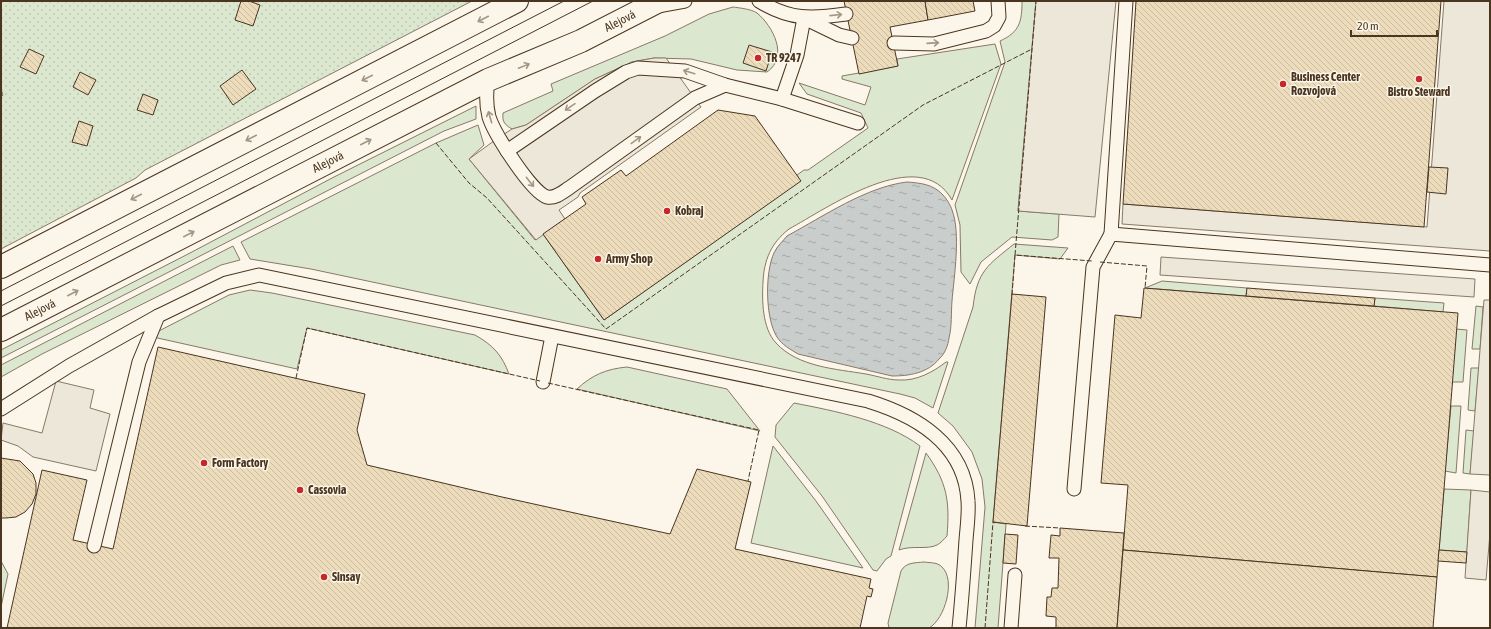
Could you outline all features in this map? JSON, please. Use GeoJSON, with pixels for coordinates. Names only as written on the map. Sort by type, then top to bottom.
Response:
{"type":"FeatureCollection","features":[{"type":"Feature","properties":{"kind":"street"},"geometry":{"type":"LineString","coordinates":[[1,267],[517,1]]}},
{"type":"Feature","properties":{"kind":"street","name":"Alejová"},"geometry":{"type":"LineString","coordinates":[[1,330],[488,80],[581,41],[652,5]]}},
{"type":"Feature","properties":{"kind":"lane"},"geometry":{"type":"LineString","coordinates":[[652,5],[685,1]]}},
{"type":"Feature","properties":{"kind":"lane"},"geometry":{"type":"LineString","coordinates":[[758,1],[773,9],[804,18],[839,35],[852,38]]}},
{"type":"Feature","properties":{"kind":"lane"},"geometry":{"type":"LineString","coordinates":[[894,43],[934,44],[986,31],[994,26],[999,17],[998,1]]}},
{"type":"Feature","properties":{"kind":"lane"},"geometry":{"type":"LineString","coordinates":[[1074,489],[1093,267],[1111,234],[1126,1]]}},
{"type":"Feature","properties":{"kind":"lane"},"geometry":{"type":"LineString","coordinates":[[804,18],[846,14]]}},
{"type":"Feature","properties":{"kind":"lane"},"geometry":{"type":"LineString","coordinates":[[782,99],[797,55],[804,18]]}},
{"type":"Feature","properties":{"kind":"lane"},"geometry":{"type":"LineString","coordinates":[[506,151],[595,91],[626,72],[638,68],[685,71],[725,85],[782,99],[858,123]]}},
{"type":"Feature","properties":{"kind":"lane"},"geometry":{"type":"LineString","coordinates":[[488,80],[486,99],[489,117],[498,138],[506,151],[536,189],[546,197],[553,197],[569,188],[695,98],[725,85]]}},
{"type":"Feature","properties":{"kind":"lane"},"geometry":{"type":"LineString","coordinates":[[1111,234],[1490,265]]}},
{"type":"Feature","properties":{"kind":"lane"},"geometry":{"type":"LineString","coordinates":[[1,409],[69,366],[158,316],[226,283],[259,275],[868,401],[907,415],[929,429],[954,455],[963,474],[968,500],[959,628]]}},
{"type":"Feature","properties":{"kind":"lane"},"geometry":{"type":"LineString","coordinates":[[94,546],[139,362],[158,316]]}},
{"type":"Feature","properties":{"kind":"lane"},"geometry":{"type":"LineString","coordinates":[[543,382],[552,336]]}},
{"type":"Feature","properties":{"kind":"lane"},"geometry":{"type":"LineString","coordinates":[[1011,628],[1015,575]]}},
{"type":"Feature","properties":{"kind":"green space"},"geometry":{"type":"Polygon","coordinates":[[[1,1],[472,1],[145,170],[136,178],[1,249],[1,97],[3,95],[1,89],[1,1]]]}},
{"type":"Feature","properties":{"kind":"green space"},"geometry":{"type":"Polygon","coordinates":[[[1022,1],[1036,1],[1018,211],[1059,214],[1058,237],[1052,240],[1012,237],[981,262],[970,284],[961,272],[960,225],[955,205],[1005,62],[1000,41],[1007,38],[1016,30],[1020,20],[1022,1]]]}},
{"type":"Feature","properties":{"kind":"green space"},"geometry":{"type":"Polygon","coordinates":[[[733,7],[757,13],[773,33],[778,50],[777,58],[774,66],[767,72],[737,70],[691,59],[654,58],[632,62],[595,79],[526,125],[512,129],[504,123],[503,113],[553,91],[551,84],[665,36],[709,14],[733,7]]]}},
{"type":"Feature","properties":{"kind":"green space"},"geometry":{"type":"Polygon","coordinates":[[[995,44],[1001,64],[952,200],[937,184],[918,177],[896,178],[872,185],[848,196],[789,229],[773,246],[765,266],[763,297],[765,322],[771,337],[785,351],[806,362],[818,366],[895,380],[906,380],[918,377],[948,362],[933,408],[915,398],[900,394],[311,269],[250,259],[241,242],[436,143],[478,125],[484,145],[469,159],[535,240],[543,234],[604,320],[800,181],[797,175],[804,170],[808,170],[868,128],[861,113],[807,94],[799,83],[865,105],[871,87],[842,79],[842,76],[898,66],[897,59],[995,44]]]}},
{"type":"Feature","properties":{"kind":"green space"},"geometry":{"type":"Polygon","coordinates":[[[476,106],[476,119],[444,131],[1,358],[1,350],[334,177],[476,106]]]}},
{"type":"Feature","properties":{"kind":"green space"},"geometry":{"type":"Polygon","coordinates":[[[1014,244],[1068,248],[1060,259],[1015,255],[993,522],[1006,524],[998,628],[975,628],[985,507],[982,479],[972,452],[953,426],[938,413],[973,307],[977,285],[985,270],[1014,244]]]}},
{"type":"Feature","properties":{"kind":"green space"},"geometry":{"type":"Polygon","coordinates":[[[233,246],[240,260],[221,265],[42,354],[1,377],[1,365],[233,246]]]}},
{"type":"Feature","properties":{"kind":"green space"},"geometry":{"type":"Polygon","coordinates":[[[1162,281],[1247,288],[1246,296],[1145,288],[1162,281]]]}},
{"type":"Feature","properties":{"kind":"green space"},"geometry":{"type":"Polygon","coordinates":[[[250,290],[272,293],[475,335],[496,351],[509,374],[307,328],[297,369],[153,337],[153,334],[229,295],[250,290]]]}},
{"type":"Feature","properties":{"kind":"green space"},"geometry":{"type":"Polygon","coordinates":[[[1375,298],[1444,303],[1443,312],[1374,306],[1375,298]]]}},
{"type":"Feature","properties":{"kind":"green space"},"geometry":{"type":"Polygon","coordinates":[[[1476,306],[1483,307],[1480,349],[1472,349],[1476,306]]]}},
{"type":"Feature","properties":{"kind":"green space"},"geometry":{"type":"Polygon","coordinates":[[[1456,329],[1467,330],[1463,382],[1452,382],[1456,329]]]}},
{"type":"Feature","properties":{"kind":"green space"},"geometry":{"type":"Polygon","coordinates":[[[627,367],[727,389],[760,431],[577,389],[594,376],[612,369],[627,367]]]}},
{"type":"Feature","properties":{"kind":"green space"},"geometry":{"type":"Polygon","coordinates":[[[1471,368],[1479,368],[1475,411],[1468,410],[1471,368]]]}},
{"type":"Feature","properties":{"kind":"green space"},"geometry":{"type":"Polygon","coordinates":[[[794,403],[860,418],[907,437],[920,446],[891,556],[886,559],[877,571],[873,570],[822,496],[775,437],[776,425],[794,403]]]}},
{"type":"Feature","properties":{"kind":"green space"},"geometry":{"type":"Polygon","coordinates":[[[1451,406],[1461,406],[1456,473],[1445,471],[1451,406]]]}},
{"type":"Feature","properties":{"kind":"green space"},"geometry":{"type":"Polygon","coordinates":[[[1466,430],[1474,431],[1470,474],[1463,473],[1466,430]]]}},
{"type":"Feature","properties":{"kind":"green space"},"geometry":{"type":"Polygon","coordinates":[[[773,446],[816,501],[863,568],[751,543],[773,446]]]}},
{"type":"Feature","properties":{"kind":"green space"},"geometry":{"type":"Polygon","coordinates":[[[926,453],[939,473],[946,492],[948,512],[947,536],[937,545],[899,550],[926,453]]]}},
{"type":"Feature","properties":{"kind":"green space"},"geometry":{"type":"Polygon","coordinates":[[[1444,489],[1471,490],[1467,552],[1439,550],[1444,489]]]}},
{"type":"Feature","properties":{"kind":"green space"},"geometry":{"type":"Polygon","coordinates":[[[1,561],[8,574],[1,607],[1,561]]]}},
{"type":"Feature","properties":{"kind":"green space"},"geometry":{"type":"Polygon","coordinates":[[[924,562],[938,564],[946,573],[948,581],[947,599],[940,616],[929,628],[889,628],[888,623],[901,571],[908,564],[924,562]]]}},
{"type":"Feature","properties":{"kind":"shaded area"},"geometry":{"type":"Polygon","coordinates":[[[1036,1],[1116,1],[1095,217],[1018,211],[1036,1]]]}},
{"type":"Feature","properties":{"kind":"shaded area"},"geometry":{"type":"Polygon","coordinates":[[[1444,1],[1490,1],[1490,251],[1122,224],[1123,204],[1427,227],[1444,1]]]}},
{"type":"Feature","properties":{"kind":"shaded area"},"geometry":{"type":"Polygon","coordinates":[[[654,58],[666,58],[701,107],[580,193],[578,197],[559,210],[565,219],[536,240],[469,159],[512,129],[526,125],[595,79],[632,62],[654,58]]]}},
{"type":"Feature","properties":{"kind":"shaded area"},"geometry":{"type":"Polygon","coordinates":[[[1161,257],[1475,279],[1474,297],[1160,275],[1161,257]]]}},
{"type":"Feature","properties":{"kind":"shaded area"},"geometry":{"type":"Polygon","coordinates":[[[1484,300],[1490,300],[1490,475],[1470,474],[1484,300]]]}},
{"type":"Feature","properties":{"kind":"shaded area"},"geometry":{"type":"Polygon","coordinates":[[[56,381],[94,390],[90,408],[110,414],[96,471],[33,457],[18,446],[1,440],[3,423],[42,433],[56,381]]]}},
{"type":"Feature","properties":{"kind":"shaded area"},"geometry":{"type":"Polygon","coordinates":[[[1471,490],[1490,492],[1490,533],[1486,580],[1465,578],[1471,490]]]}},
{"type":"Feature","properties":{"kind":"water"},"geometry":{"type":"Polygon","coordinates":[[[907,182],[931,186],[939,191],[950,204],[955,220],[956,255],[951,324],[948,344],[943,355],[935,364],[924,371],[892,376],[798,354],[786,347],[779,340],[773,329],[768,307],[769,271],[771,261],[777,248],[787,236],[846,203],[876,190],[907,182]]]}},
{"type":"Feature","properties":{"kind":"building"},"geometry":{"type":"Polygon","coordinates":[[[241,1],[249,1],[260,5],[253,26],[235,20],[241,1]]]}},
{"type":"Feature","properties":{"kind":"building"},"geometry":{"type":"Polygon","coordinates":[[[844,1],[925,1],[928,20],[890,27],[898,66],[859,74],[844,1]]]}},
{"type":"Feature","properties":{"kind":"building"},"geometry":{"type":"Polygon","coordinates":[[[925,1],[973,1],[975,11],[928,20],[925,1]]]}},
{"type":"Feature","properties":{"kind":"building","name":"Business Center Rozvojová"},"geometry":{"type":"Polygon","coordinates":[[[1136,1],[1441,1],[1424,227],[1123,204],[1136,1]]]}},
{"type":"Feature","properties":{"kind":"building","name":"TR 9247"},"geometry":{"type":"Polygon","coordinates":[[[749,45],[772,52],[766,71],[743,63],[749,45]]]}},
{"type":"Feature","properties":{"kind":"building"},"geometry":{"type":"Polygon","coordinates":[[[29,49],[44,56],[36,74],[20,67],[29,49]]]}},
{"type":"Feature","properties":{"kind":"building"},"geometry":{"type":"Polygon","coordinates":[[[242,70],[256,89],[233,105],[220,86],[242,70]]]}},
{"type":"Feature","properties":{"kind":"building"},"geometry":{"type":"Polygon","coordinates":[[[80,72],[96,80],[88,95],[73,87],[80,72]]]}},
{"type":"Feature","properties":{"kind":"building"},"geometry":{"type":"Polygon","coordinates":[[[143,94],[158,100],[153,115],[137,110],[143,94]]]}},
{"type":"Feature","properties":{"kind":"building","name":"Kobraj"},"geometry":{"type":"Polygon","coordinates":[[[718,110],[755,116],[801,181],[604,320],[543,234],[586,204],[582,197],[621,170],[626,176],[718,110]]]}},
{"type":"Feature","properties":{"kind":"building"},"geometry":{"type":"Polygon","coordinates":[[[79,121],[93,126],[87,146],[72,142],[79,121]]]}},
{"type":"Feature","properties":{"kind":"building"},"geometry":{"type":"Polygon","coordinates":[[[1429,167],[1448,168],[1446,194],[1427,192],[1429,167]]]}},
{"type":"Feature","properties":{"kind":"building"},"geometry":{"type":"Polygon","coordinates":[[[1144,288],[1458,313],[1437,577],[1123,550],[1128,485],[1101,483],[1115,315],[1141,318],[1144,288]]]}},
{"type":"Feature","properties":{"kind":"building"},"geometry":{"type":"Polygon","coordinates":[[[1247,288],[1375,298],[1374,306],[1246,296],[1247,288]]]}},
{"type":"Feature","properties":{"kind":"building"},"geometry":{"type":"Polygon","coordinates":[[[1012,294],[1046,297],[1027,526],[993,522],[1012,294]]]}},
{"type":"Feature","properties":{"kind":"building","name":"Cassovia"},"geometry":{"type":"Polygon","coordinates":[[[158,347],[365,394],[357,430],[367,465],[502,497],[670,534],[697,469],[751,482],[735,549],[871,579],[869,588],[873,589],[871,597],[867,596],[860,628],[7,628],[42,470],[87,480],[73,540],[113,549],[158,347]]]}},
{"type":"Feature","properties":{"kind":"building"},"geometry":{"type":"Polygon","coordinates":[[[1,458],[20,461],[33,474],[36,483],[36,494],[32,504],[25,512],[16,517],[1,518],[1,458]]]}},
{"type":"Feature","properties":{"kind":"building"},"geometry":{"type":"Polygon","coordinates":[[[1060,528],[1124,533],[1117,628],[1056,628],[1056,617],[1046,616],[1047,597],[1051,597],[1052,588],[1058,588],[1059,558],[1049,558],[1051,535],[1060,536],[1060,528]]]}},
{"type":"Feature","properties":{"kind":"building"},"geometry":{"type":"Polygon","coordinates":[[[1005,534],[1018,535],[1016,564],[1003,563],[1005,534]]]}},
{"type":"Feature","properties":{"kind":"building"},"geometry":{"type":"Polygon","coordinates":[[[1123,550],[1437,577],[1433,628],[1117,628],[1123,550]]]}},
{"type":"Feature","properties":{"kind":"building"},"geometry":{"type":"Polygon","coordinates":[[[1439,550],[1467,552],[1466,563],[1438,561],[1439,550]]]}},
{"type":"Feature","properties":{"kind":"tram line"},"geometry":{"type":"LineString","coordinates":[[1,291],[564,1]]}},
{"type":"Feature","properties":{"kind":"tram line"},"geometry":{"type":"LineString","coordinates":[[1,306],[593,1]]}},
{"type":"Feature","properties":{"kind":"fence"},"geometry":{"type":"LineString","coordinates":[[1015,255],[1036,1]]}},
{"type":"Feature","properties":{"kind":"fence"},"geometry":{"type":"LineString","coordinates":[[436,143],[469,183],[487,198],[606,329],[923,105],[1032,49]]}},
{"type":"Feature","properties":{"kind":"fence"},"geometry":{"type":"LineString","coordinates":[[1012,295],[1015,255],[1092,261]]}},
{"type":"Feature","properties":{"kind":"fence"},"geometry":{"type":"LineString","coordinates":[[1100,262],[1147,266],[1145,288]]}},
{"type":"Feature","properties":{"kind":"fence"},"geometry":{"type":"LineString","coordinates":[[296,378],[307,328],[540,381]]}},
{"type":"Feature","properties":{"kind":"fence"},"geometry":{"type":"LineString","coordinates":[[548,383],[759,430],[748,481]]}},
{"type":"Feature","properties":{"kind":"fence"},"geometry":{"type":"LineString","coordinates":[[985,628],[993,522],[995,523]]}},
{"type":"Feature","properties":{"kind":"fence"},"geometry":{"type":"LineString","coordinates":[[1025,526],[1060,528]]}},
{"type":"Feature","properties":{"kind":"place","name":"TR 9247"},"geometry":{"type":"Point","coordinates":[758,58]}},
{"type":"Feature","properties":{"kind":"place","name":"Bistro Steward"},"geometry":{"type":"Point","coordinates":[1419,79]}},
{"type":"Feature","properties":{"kind":"place","name":"Business Center Rozvojová"},"geometry":{"type":"Point","coordinates":[1283,84]}},
{"type":"Feature","properties":{"kind":"place","name":"Kobraj"},"geometry":{"type":"Point","coordinates":[667,211]}},
{"type":"Feature","properties":{"kind":"place","name":"Army Shop"},"geometry":{"type":"Point","coordinates":[598,259]}},
{"type":"Feature","properties":{"kind":"place","name":"Form Factory"},"geometry":{"type":"Point","coordinates":[204,463]}},
{"type":"Feature","properties":{"kind":"place","name":"Cassovia"},"geometry":{"type":"Point","coordinates":[300,490]}},
{"type":"Feature","properties":{"kind":"place","name":"Sinsay"},"geometry":{"type":"Point","coordinates":[324,577]}}]}
